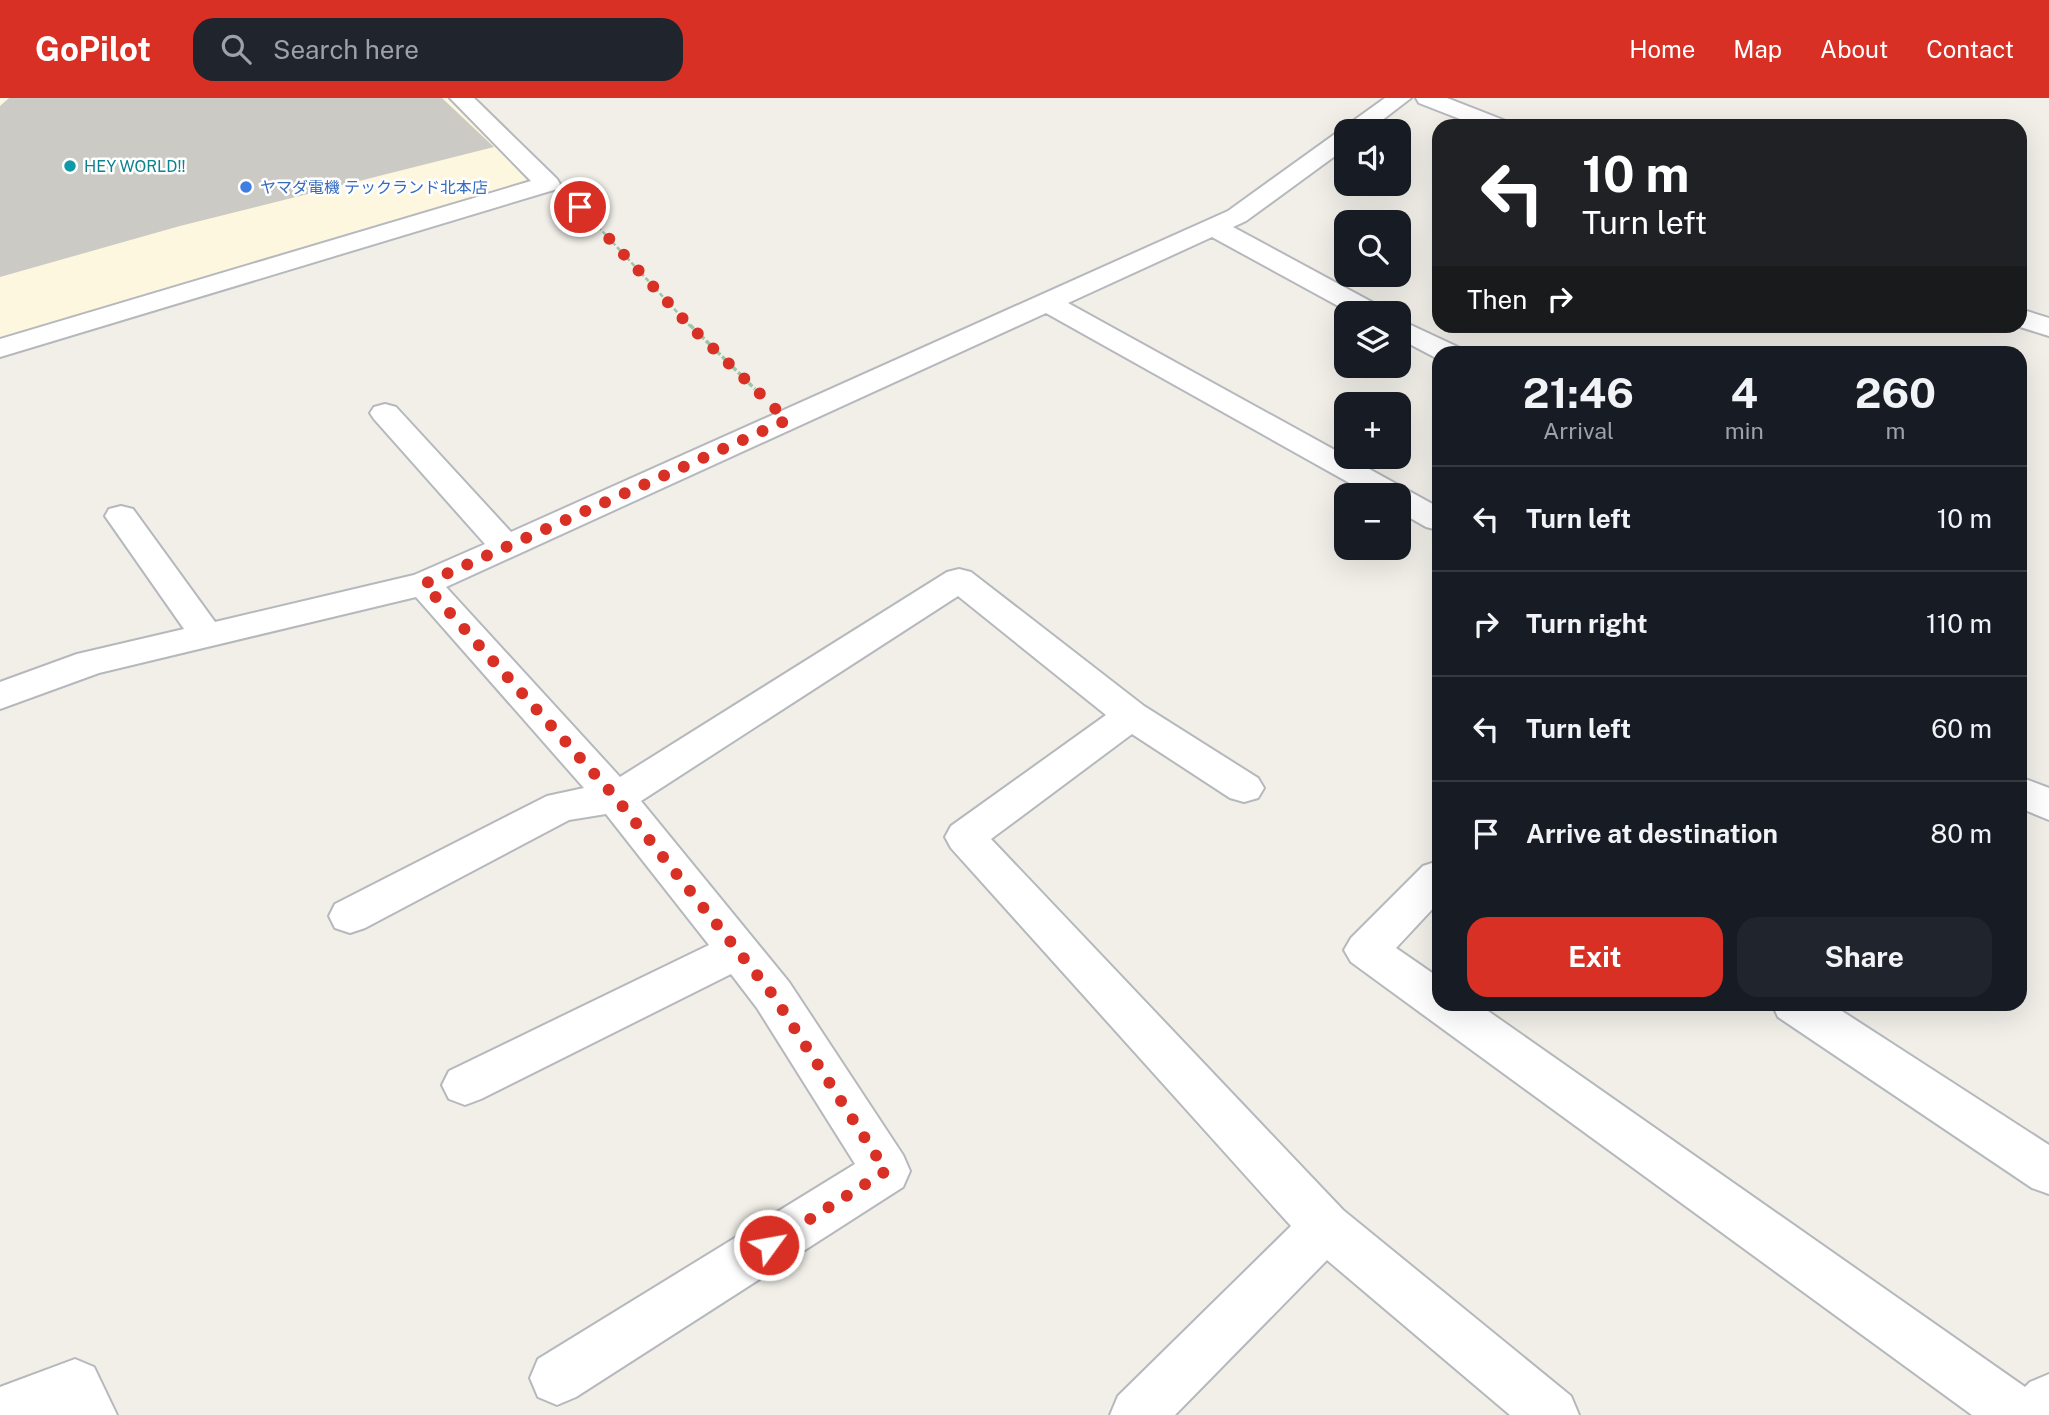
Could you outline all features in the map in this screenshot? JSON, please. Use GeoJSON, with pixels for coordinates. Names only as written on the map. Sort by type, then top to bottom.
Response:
{"type":"FeatureCollection","features":[{"type":"Feature","properties":{"kind":"street"},"geometry":{"type":"LineString","coordinates":[[0,348],[548,184],[461,98]]}},
{"type":"Feature","properties":{"kind":"street"},"geometry":{"type":"LineString","coordinates":[[1370,119],[1400,98]]}},
{"type":"Feature","properties":{"kind":"street"},"geometry":{"type":"LineString","coordinates":[[1427,98],[1481,119]]}},
{"type":"Feature","properties":{"kind":"street"},"geometry":{"type":"LineString","coordinates":[[5,684],[424,584],[1237,216],[1334,146]]}},
{"type":"Feature","properties":{"kind":"street"},"geometry":{"type":"LineString","coordinates":[[1213,227],[1349,301]]}},
{"type":"Feature","properties":{"kind":"street"},"geometry":{"type":"LineString","coordinates":[[1049,303],[1373,483]]}},
{"type":"Feature","properties":{"kind":"street"},"geometry":{"type":"LineString","coordinates":[[2027,320],[2049,328]]}},
{"type":"Feature","properties":{"kind":"street"},"geometry":{"type":"LineString","coordinates":[[1411,334],[1435,346]]}},
{"type":"Feature","properties":{"kind":"street"},"geometry":{"type":"LineString","coordinates":[[385,413],[506,547]]}},
{"type":"Feature","properties":{"kind":"street"},"geometry":{"type":"LineString","coordinates":[[1411,505],[1432,517]]}},
{"type":"Feature","properties":{"kind":"street"},"geometry":{"type":"LineString","coordinates":[[121,516],[208,636]]}},
{"type":"Feature","properties":{"kind":"street"},"geometry":{"type":"LineString","coordinates":[[350,916],[561,806],[616,798],[959,580],[1131,715],[1244,788]]}},
{"type":"Feature","properties":{"kind":"street"},"geometry":{"type":"LineString","coordinates":[[424,584],[616,798],[773,995],[886,1171],[557,1378]]}},
{"type":"Feature","properties":{"kind":"street"},"geometry":{"type":"LineString","coordinates":[[1131,715],[965,837],[1325,1227],[1552,1415]]}},
{"type":"Feature","properties":{"kind":"street"},"geometry":{"type":"LineString","coordinates":[[2027,794],[2049,805]]}},
{"type":"Feature","properties":{"kind":"street"},"geometry":{"type":"LineString","coordinates":[[1432,883],[1366,950],[1432,997]]}},
{"type":"Feature","properties":{"kind":"street"},"geometry":{"type":"LineString","coordinates":[[465,1085],[738,951]]}},
{"type":"Feature","properties":{"kind":"street"},"geometry":{"type":"LineString","coordinates":[[1453,1011],[2018,1415]]}},
{"type":"Feature","properties":{"kind":"street"},"geometry":{"type":"LineString","coordinates":[[1805,1011],[2049,1172]]}},
{"type":"Feature","properties":{"kind":"street"},"geometry":{"type":"LineString","coordinates":[[1137,1415],[1325,1227]]}},
{"type":"Feature","properties":{"kind":"street"},"geometry":{"type":"LineString","coordinates":[[0,1413],[75,1386],[90,1415]]}},
{"type":"Feature","properties":{"kind":"street"},"geometry":{"type":"LineString","coordinates":[[2036,1415],[2049,1401]]}},
{"type":"Feature","properties":{"kind":"path"},"geometry":{"type":"LineString","coordinates":[[548,184],[562,188],[687,323],[787,420]]}},
{"type":"Feature","properties":{"kind":"shaded area","name":"HEY WORLD!!"},"geometry":{"type":"Polygon","coordinates":[[[0,98],[457,98],[548,184],[267,260],[0,338],[0,98]]]}},
{"type":"Feature","properties":{"kind":"building","name":"HEY WORLD!!"},"geometry":{"type":"Polygon","coordinates":[[[9,98],[442,98],[494,147],[180,226],[0,277],[0,106],[9,98]]]}},
{"type":"Feature","properties":{"kind":"place","name":"HEY WORLD!!"},"geometry":{"type":"Point","coordinates":[70,166]}},
{"type":"Feature","properties":{"kind":"place","name":"ヤマダ電機 テックランド北本店"},"geometry":{"type":"Point","coordinates":[246,187]}},
{"type":"Feature","properties":{"kind":"route"},"geometry":{"type":"LineString","coordinates":[[580,207],[687,323],[787,420],[424,584],[616,798],[773,995],[886,1171],[769,1245]]}}]}
